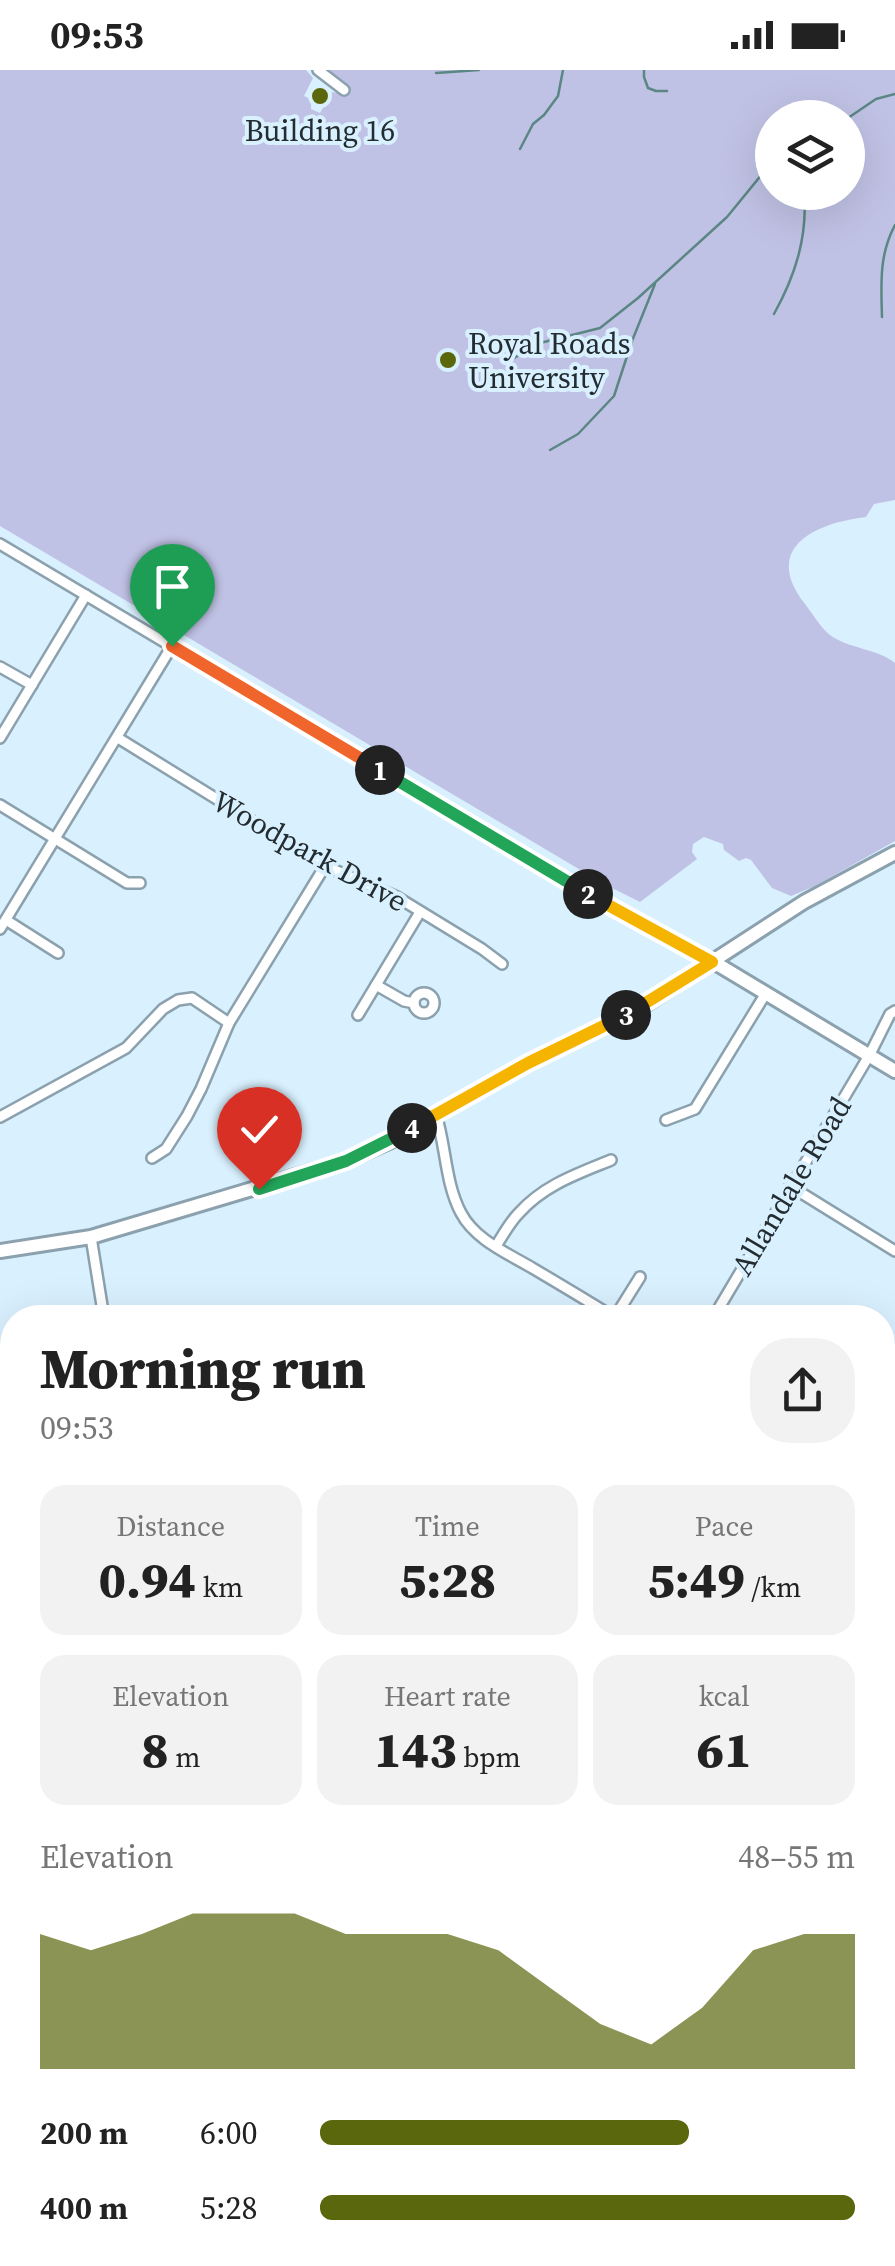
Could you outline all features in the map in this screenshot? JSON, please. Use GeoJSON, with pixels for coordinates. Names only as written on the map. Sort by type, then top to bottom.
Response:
{"type":"FeatureCollection","features":[{"type":"Feature","properties":{"kind":"main road"},"geometry":{"type":"LineString","coordinates":[[0,1251],[91,1237],[346,1161],[642,1007],[804,902],[895,854]]}},
{"type":"Feature","properties":{"kind":"main road"},"geometry":{"type":"LineString","coordinates":[[712,962],[895,1070]]}},
{"type":"Feature","properties":{"kind":"street"},"geometry":{"type":"LineString","coordinates":[[318,70],[344,90]]}},
{"type":"Feature","properties":{"kind":"street"},"geometry":{"type":"LineString","coordinates":[[0,544],[596,899],[712,962]]}},
{"type":"Feature","properties":{"kind":"street"},"geometry":{"type":"LineString","coordinates":[[0,738],[86,595]]}},
{"type":"Feature","properties":{"kind":"street"},"geometry":{"type":"LineString","coordinates":[[58,953],[3,924],[172,646]]}},
{"type":"Feature","properties":{"kind":"street"},"geometry":{"type":"LineString","coordinates":[[0,667],[32,684]]}},
{"type":"Feature","properties":{"kind":"street","name":"Woodpark Drive"},"geometry":{"type":"LineString","coordinates":[[118,738],[324,866],[397,898],[502,964]]}},
{"type":"Feature","properties":{"kind":"street"},"geometry":{"type":"LineString","coordinates":[[0,805],[127,883],[140,884]]}},
{"type":"Feature","properties":{"kind":"street"},"geometry":{"type":"LineString","coordinates":[[152,1158],[166,1149],[187,1116],[229,1023],[324,866]]}},
{"type":"Feature","properties":{"kind":"street"},"geometry":{"type":"LineString","coordinates":[[358,1015],[420,912]]}},
{"type":"Feature","properties":{"kind":"street"},"geometry":{"type":"LineString","coordinates":[[376,985],[404,1001],[414,1002]]}},
{"type":"Feature","properties":{"kind":"street"},"geometry":{"type":"LineString","coordinates":[[666,1120],[695,1108],[766,993]]}},
{"type":"Feature","properties":{"kind":"street"},"geometry":{"type":"LineString","coordinates":[[0,1117],[126,1048],[178,1000],[192,998],[229,1023]]}},
{"type":"Feature","properties":{"kind":"street","name":"Allandale Road"},"geometry":{"type":"LineString","coordinates":[[721,1305],[890,1014],[895,1012]]}},
{"type":"Feature","properties":{"kind":"street"},"geometry":{"type":"LineString","coordinates":[[436,1114],[451,1188],[460,1212],[473,1230],[595,1305]]}},
{"type":"Feature","properties":{"kind":"street"},"geometry":{"type":"LineString","coordinates":[[496,1246],[518,1214],[539,1194],[559,1180],[611,1160]]}},
{"type":"Feature","properties":{"kind":"street"},"geometry":{"type":"LineString","coordinates":[[790,1186],[895,1251]]}},
{"type":"Feature","properties":{"kind":"street"},"geometry":{"type":"LineString","coordinates":[[91,1237],[102,1305]]}},
{"type":"Feature","properties":{"kind":"street"},"geometry":{"type":"LineString","coordinates":[[622,1305],[640,1277]]}},
{"type":"Feature","properties":{"kind":"shaded area","name":"Royal Roads University"},"geometry":{"type":"Polygon","coordinates":[[[0,70],[306,70],[313,78],[304,96],[311,99],[311,109],[320,113],[332,92],[344,90],[323,70],[895,70],[895,500],[874,504],[866,517],[813,532],[792,553],[789,568],[793,584],[826,632],[895,663],[895,841],[791,896],[772,888],[751,860],[739,861],[724,850],[723,844],[704,837],[693,844],[692,852],[697,859],[640,902],[0,526],[0,70]]]}},
{"type":"Feature","properties":{"kind":"waterway"},"geometry":{"type":"LineString","coordinates":[[436,73],[479,70]]}},
{"type":"Feature","properties":{"kind":"waterway"},"geometry":{"type":"LineString","coordinates":[[520,149],[533,124],[558,96],[563,70]]}},
{"type":"Feature","properties":{"kind":"waterway"},"geometry":{"type":"LineString","coordinates":[[644,70],[648,88],[667,91]]}},
{"type":"Feature","properties":{"kind":"waterway"},"geometry":{"type":"LineString","coordinates":[[865,106],[895,94]]}},
{"type":"Feature","properties":{"kind":"waterway"},"geometry":{"type":"LineString","coordinates":[[508,362],[536,344],[600,328],[727,217],[755,183]]}},
{"type":"Feature","properties":{"kind":"waterway"},"geometry":{"type":"LineString","coordinates":[[774,314],[798,256],[804,210]]}},
{"type":"Feature","properties":{"kind":"waterway"},"geometry":{"type":"LineString","coordinates":[[882,317],[884,258],[895,225]]}},
{"type":"Feature","properties":{"kind":"waterway"},"geometry":{"type":"LineString","coordinates":[[550,450],[578,434],[614,396],[655,284]]}},
{"type":"Feature","properties":{"kind":"place","name":"Building 16"},"geometry":{"type":"Point","coordinates":[320,96]}},
{"type":"Feature","properties":{"kind":"place","name":"Royal Roads University"},"geometry":{"type":"Point","coordinates":[448,360]}},
{"type":"Feature","properties":{"kind":"route"},"geometry":{"type":"LineString","coordinates":[[172,646],[596,899],[712,962],[642,1007],[528,1063],[391,1140],[346,1161],[259,1189]]}}]}
